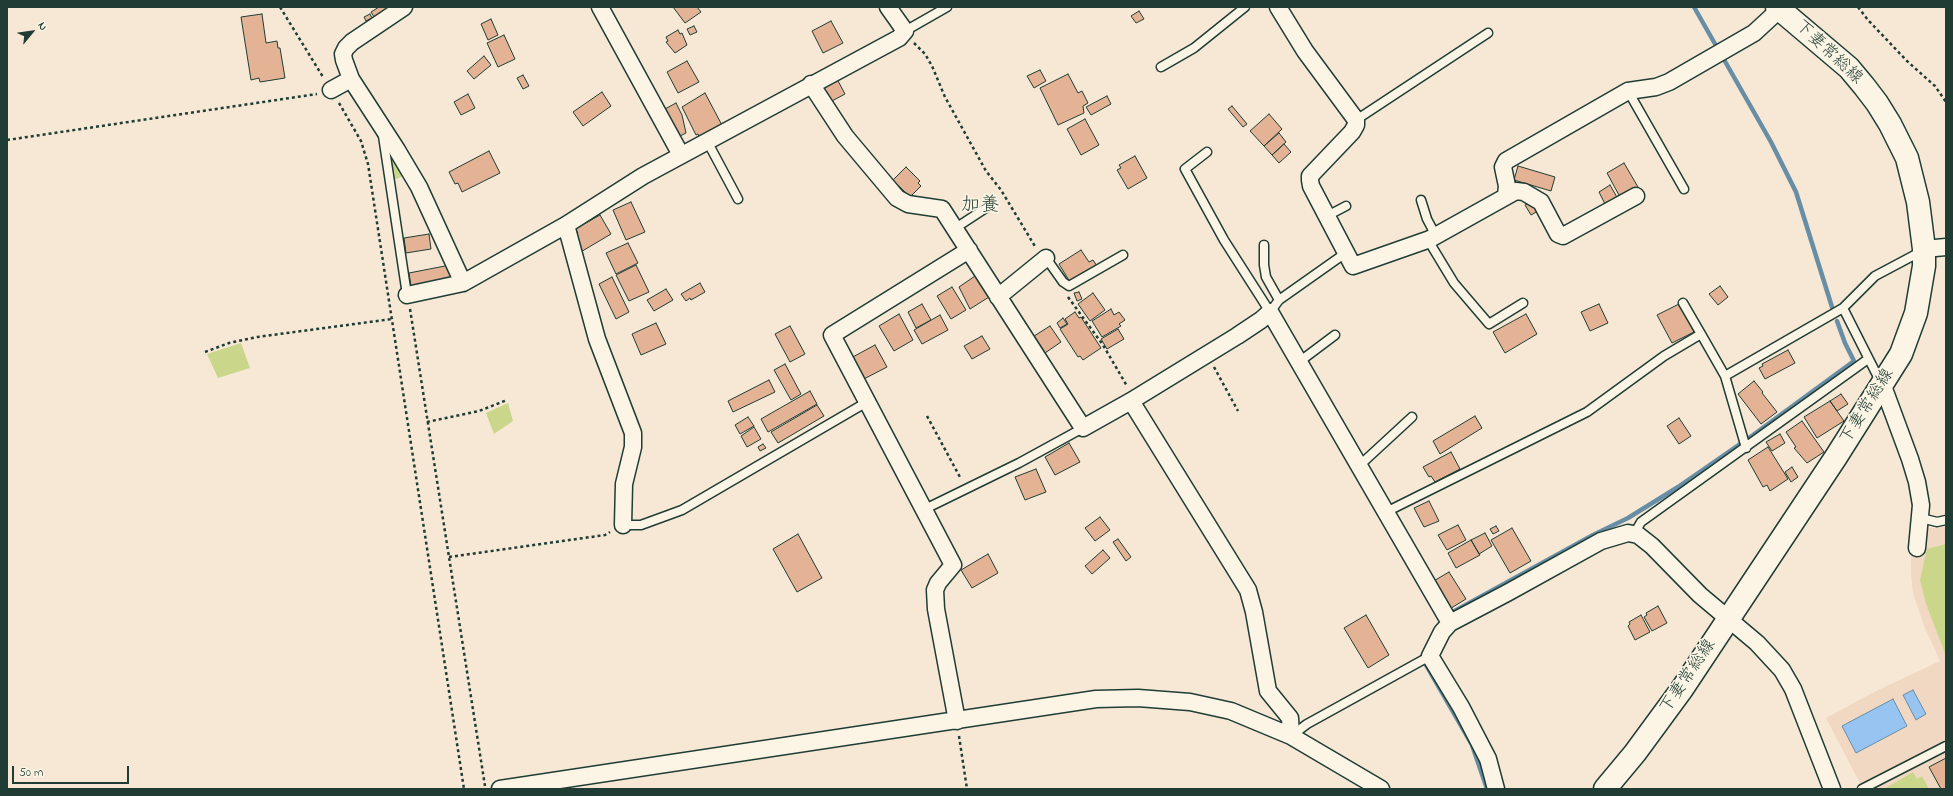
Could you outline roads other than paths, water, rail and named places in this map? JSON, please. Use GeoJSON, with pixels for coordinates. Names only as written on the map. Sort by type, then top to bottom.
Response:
{"type":"FeatureCollection","features":[{"type":"Feature","properties":{"kind":"main road","name":"下妻常総線"},"geometry":{"type":"LineString","coordinates":[[1604,789],[1661,718],[1883,386],[1901,354],[1916,313],[1924,266],[1924,250],[1915,185],[1907,158],[1877,103],[1849,68],[1778,8]]}},
{"type":"Feature","properties":{"kind":"street"},"geometry":{"type":"LineString","coordinates":[[404,7],[359,37],[346,48],[343,54],[344,60],[351,79],[380,123],[418,187],[463,283]]}},
{"type":"Feature","properties":{"kind":"street"},"geometry":{"type":"LineString","coordinates":[[600,7],[681,155]]}},
{"type":"Feature","properties":{"kind":"street"},"geometry":{"type":"LineString","coordinates":[[408,295],[463,283],[566,225],[643,176],[904,33],[888,7]]}},
{"type":"Feature","properties":{"kind":"street"},"geometry":{"type":"LineString","coordinates":[[1278,7],[1305,52],[1356,120],[1356,125],[1352,132],[1310,176],[1311,186],[1353,266],[1432,238],[1506,195],[1516,191],[1534,196],[1541,202],[1558,234],[1563,236],[1636,196]]}},
{"type":"Feature","properties":{"kind":"street"},"geometry":{"type":"LineString","coordinates":[[1506,195],[1507,186],[1503,167],[1506,161],[1628,91],[1656,87],[1669,82],[1712,58],[1754,33],[1778,8]]}},
{"type":"Feature","properties":{"kind":"street"},"geometry":{"type":"LineString","coordinates":[[331,90],[351,79]]}},
{"type":"Feature","properties":{"kind":"street"},"geometry":{"type":"LineString","coordinates":[[811,84],[845,136],[897,198],[908,204],[942,209],[1083,428],[1131,401],[1262,320],[1274,306],[1299,362],[1450,622]]}},
{"type":"Feature","properties":{"kind":"street"},"geometry":{"type":"LineString","coordinates":[[566,225],[597,339],[633,433],[633,447],[624,484],[623,525]]}},
{"type":"Feature","properties":{"kind":"street"},"geometry":{"type":"LineString","coordinates":[[1924,250],[1946,247]]}},
{"type":"Feature","properties":{"kind":"street"},"geometry":{"type":"LineString","coordinates":[[957,721],[936,609],[935,590],[938,583],[953,565],[925,509],[832,335],[969,250]]}},
{"type":"Feature","properties":{"kind":"street"},"geometry":{"type":"LineString","coordinates":[[998,297],[1046,258]]}},
{"type":"Feature","properties":{"kind":"street"},"geometry":{"type":"LineString","coordinates":[[1883,386],[1910,459],[1921,502],[1921,518],[1917,548]]}},
{"type":"Feature","properties":{"kind":"street"},"geometry":{"type":"LineString","coordinates":[[1131,401],[1248,590],[1254,612],[1268,691],[1290,718],[1291,736]]}},
{"type":"Feature","properties":{"kind":"street"},"geometry":{"type":"LineString","coordinates":[[1496,789],[1488,759],[1461,707],[1430,656],[1442,632],[1450,622],[1507,593],[1601,541],[1617,535],[1628,533],[1638,535],[1652,546],[1700,595],[1757,643],[1782,670],[1793,689],[1832,789]]}},
{"type":"Feature","properties":{"kind":"street"},"geometry":{"type":"LineString","coordinates":[[500,789],[1096,700],[1138,698],[1190,702],[1231,711],[1291,736],[1380,789]]}},
{"type":"Feature","properties":{"kind":"lane"},"geometry":{"type":"LineString","coordinates":[[904,33],[947,7]]}},
{"type":"Feature","properties":{"kind":"lane"},"geometry":{"type":"LineString","coordinates":[[1161,67],[1194,48],[1245,7]]}},
{"type":"Feature","properties":{"kind":"lane"},"geometry":{"type":"LineString","coordinates":[[1356,120],[1488,33]]}},
{"type":"Feature","properties":{"kind":"lane"},"geometry":{"type":"LineString","coordinates":[[1628,91],[1684,190]]}},
{"type":"Feature","properties":{"kind":"lane"},"geometry":{"type":"LineString","coordinates":[[380,123],[389,167],[408,295]]}},
{"type":"Feature","properties":{"kind":"lane"},"geometry":{"type":"LineString","coordinates":[[707,141],[738,199]]}},
{"type":"Feature","properties":{"kind":"lane"},"geometry":{"type":"LineString","coordinates":[[1207,152],[1185,169],[1224,240],[1274,306]]}},
{"type":"Feature","properties":{"kind":"lane"},"geometry":{"type":"LineString","coordinates":[[1421,200],[1432,238],[1454,283],[1489,324],[1523,303]]}},
{"type":"Feature","properties":{"kind":"lane"},"geometry":{"type":"LineString","coordinates":[[954,229],[989,206]]}},
{"type":"Feature","properties":{"kind":"lane"},"geometry":{"type":"LineString","coordinates":[[1327,216],[1346,206]]}},
{"type":"Feature","properties":{"kind":"lane"},"geometry":{"type":"LineString","coordinates":[[1264,245],[1264,265],[1274,306]]}},
{"type":"Feature","properties":{"kind":"lane"},"geometry":{"type":"LineString","coordinates":[[1724,376],[1843,308],[1876,276],[1924,250]]}},
{"type":"Feature","properties":{"kind":"lane"},"geometry":{"type":"LineString","coordinates":[[1274,306],[1347,252]]}},
{"type":"Feature","properties":{"kind":"lane"},"geometry":{"type":"LineString","coordinates":[[1046,258],[1063,282],[1069,286],[1123,255]]}},
{"type":"Feature","properties":{"kind":"lane"},"geometry":{"type":"LineString","coordinates":[[1684,302],[1724,376],[1745,444]]}},
{"type":"Feature","properties":{"kind":"lane"},"geometry":{"type":"LineString","coordinates":[[1843,308],[1883,386]]}},
{"type":"Feature","properties":{"kind":"lane"},"geometry":{"type":"LineString","coordinates":[[1386,512],[1586,412],[1664,356],[1701,334]]}},
{"type":"Feature","properties":{"kind":"lane"},"geometry":{"type":"LineString","coordinates":[[1299,362],[1336,335]]}},
{"type":"Feature","properties":{"kind":"lane"},"geometry":{"type":"LineString","coordinates":[[1634,534],[1641,522],[1745,444],[1868,359]]}},
{"type":"Feature","properties":{"kind":"lane"},"geometry":{"type":"LineString","coordinates":[[623,525],[641,525],[682,510],[867,402]]}},
{"type":"Feature","properties":{"kind":"lane"},"geometry":{"type":"LineString","coordinates":[[1360,466],[1412,417]]}},
{"type":"Feature","properties":{"kind":"lane"},"geometry":{"type":"LineString","coordinates":[[925,509],[1083,428]]}},
{"type":"Feature","properties":{"kind":"lane"},"geometry":{"type":"LineString","coordinates":[[1921,518],[1937,522],[1946,520]]}},
{"type":"Feature","properties":{"kind":"lane"},"geometry":{"type":"LineString","coordinates":[[1291,736],[1307,724],[1430,656]]}},
{"type":"Feature","properties":{"kind":"lane"},"geometry":{"type":"LineString","coordinates":[[1862,789],[1946,746]]}},
{"type":"Feature","properties":{"kind":"water"},"geometry":{"type":"Polygon","coordinates":[[[1913,690],[1926,714],[1916,720],[1903,695],[1913,690]]]}},
{"type":"Feature","properties":{"kind":"water"},"geometry":{"type":"Polygon","coordinates":[[[1893,699],[1907,726],[1856,753],[1842,726],[1893,699]]]}},
{"type":"Feature","properties":{"kind":"waterway"},"geometry":{"type":"LineString","coordinates":[[1694,7],[1771,142],[1796,192],[1832,307]]}},
{"type":"Feature","properties":{"kind":"waterway"},"geometry":{"type":"LineString","coordinates":[[1451,613],[1593,535],[1628,518],[1678,487],[1753,435],[1854,361],[1845,343],[1837,321]]}},
{"type":"Feature","properties":{"kind":"waterway"},"geometry":{"type":"LineString","coordinates":[[1426,665],[1472,745],[1487,789]]}},
{"type":"Feature","properties":{"kind":"district","name":"加養"},"geometry":{"type":"Point","coordinates":[980,207]}}]}
